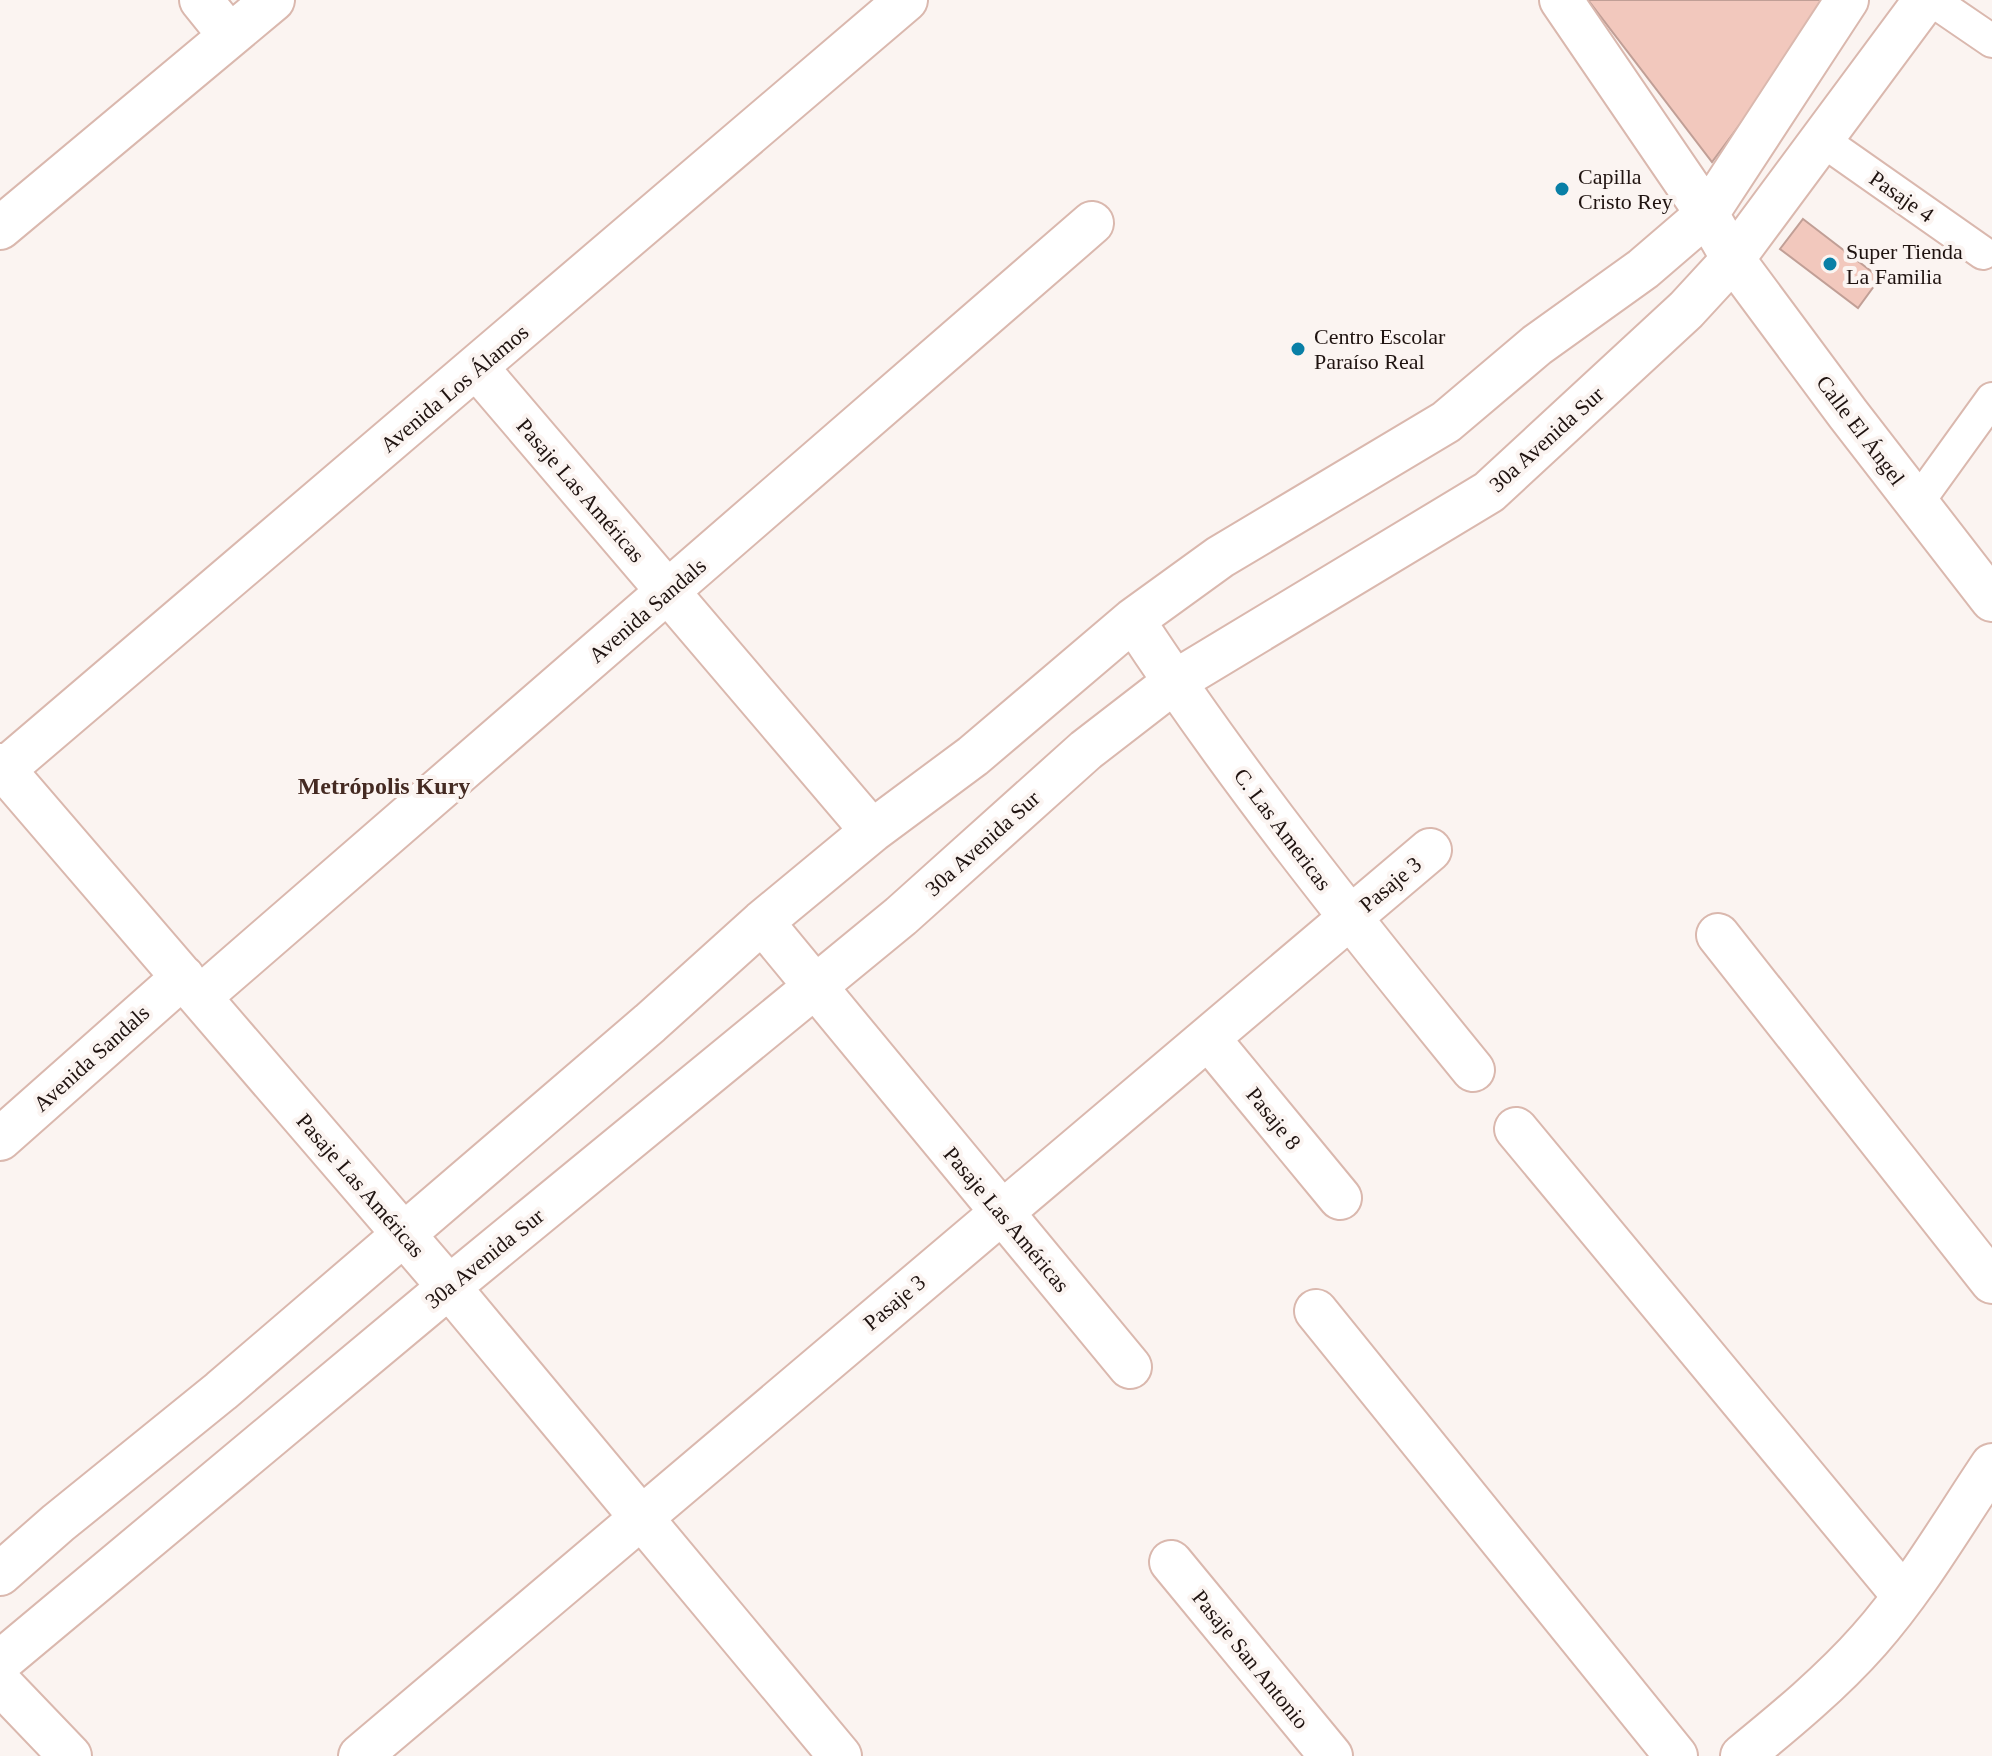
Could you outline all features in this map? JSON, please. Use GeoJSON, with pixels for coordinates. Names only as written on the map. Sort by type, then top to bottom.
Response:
{"type":"FeatureCollection","features":[{"type":"Feature","properties":{"kind":"street"},"geometry":{"type":"LineString","coordinates":[[201,0],[230,36]]}},
{"type":"Feature","properties":{"kind":"street"},"geometry":{"type":"LineString","coordinates":[[0,228],[273,0]]}},
{"type":"Feature","properties":{"kind":"street","name":"Avenida Los Álamos"},"geometry":{"type":"LineString","coordinates":[[1,769],[477,368],[906,0]]}},
{"type":"Feature","properties":{"kind":"street","name":"Calle El Ángel"},"geometry":{"type":"LineString","coordinates":[[1561,0],[1707,214],[1733,259],[1992,600]]}},
{"type":"Feature","properties":{"kind":"street"},"geometry":{"type":"LineString","coordinates":[[0,1574],[221,1391],[650,1023],[762,922],[872,831],[973,756],[1133,620],[1220,557],[1446,422],[1537,345],[1643,269],[1707,214],[1847,0]]}},
{"type":"Feature","properties":{"kind":"street","name":"30a Avenida Sur"},"geometry":{"type":"LineString","coordinates":[[0,1662],[449,1287],[901,916],[1086,750],[1174,682],[1489,492],[1686,310],[1733,259],[1925,0]]}},
{"type":"Feature","properties":{"kind":"street"},"geometry":{"type":"LineString","coordinates":[[1932,0],[1992,41]]}},
{"type":"Feature","properties":{"kind":"street","name":"Pasaje 4"},"geometry":{"type":"LineString","coordinates":[[1822,140],[1983,253]]}},
{"type":"Feature","properties":{"kind":"street","name":"Avenida Sandals"},"geometry":{"type":"LineString","coordinates":[[0,1139],[192,987],[669,591],[1092,223]]}},
{"type":"Feature","properties":{"kind":"street","name":"Pasaje Las Américas"},"geometry":{"type":"LineString","coordinates":[[477,368],[872,831]]}},
{"type":"Feature","properties":{"kind":"street"},"geometry":{"type":"LineString","coordinates":[[1917,503],[1992,399]]}},
{"type":"Feature","properties":{"kind":"street","name":"C. Las Americas"},"geometry":{"type":"LineString","coordinates":[[1133,620],[1174,682],[1350,918],[1473,1070]]}},
{"type":"Feature","properties":{"kind":"street","name":"Pasaje Las Américas"},"geometry":{"type":"LineString","coordinates":[[1,769],[449,1287],[840,1756]]}},
{"type":"Feature","properties":{"kind":"street","name":"Pasaje 3"},"geometry":{"type":"LineString","coordinates":[[360,1756],[1430,850]]}},
{"type":"Feature","properties":{"kind":"street","name":"Pasaje Las Américas"},"geometry":{"type":"LineString","coordinates":[[762,922],[1130,1367]]}},
{"type":"Feature","properties":{"kind":"street"},"geometry":{"type":"LineString","coordinates":[[1718,935],[1992,1282]]}},
{"type":"Feature","properties":{"kind":"street","name":"Pasaje 8"},"geometry":{"type":"LineString","coordinates":[[1208,1038],[1340,1198]]}},
{"type":"Feature","properties":{"kind":"street"},"geometry":{"type":"LineString","coordinates":[[1516,1129],[1903,1595]]}},
{"type":"Feature","properties":{"kind":"street"},"geometry":{"type":"LineString","coordinates":[[1316,1311],[1676,1756]]}},
{"type":"Feature","properties":{"kind":"street"},"geometry":{"type":"LineString","coordinates":[[1742,1756],[1869,1641],[1992,1465]]}},
{"type":"Feature","properties":{"kind":"street","name":"Pasaje San Antonio"},"geometry":{"type":"LineString","coordinates":[[1171,1562],[1331,1756]]}},
{"type":"Feature","properties":{"kind":"street"},"geometry":{"type":"LineString","coordinates":[[0,1683],[70,1756]]}},
{"type":"Feature","properties":{"kind":"building"},"geometry":{"type":"Polygon","coordinates":[[[1588,0],[1832,0],[1712,162],[1588,0]]]}},
{"type":"Feature","properties":{"kind":"building","name":"Super Tienda La Familia"},"geometry":{"type":"Polygon","coordinates":[[[1803,219],[1880,278],[1858,308],[1780,249],[1803,219]]]}},
{"type":"Feature","properties":{"kind":"place","name":"Capilla Cristo Rey"},"geometry":{"type":"Point","coordinates":[1562,189]}},
{"type":"Feature","properties":{"kind":"place","name":"Super Tienda La Familia"},"geometry":{"type":"Point","coordinates":[1830,264]}},
{"type":"Feature","properties":{"kind":"place","name":"Centro Escolar Paraíso Real"},"geometry":{"type":"Point","coordinates":[1298,349]}},
{"type":"Feature","properties":{"kind":"district","name":"Metrópolis Kury"},"geometry":{"type":"Point","coordinates":[384,786]}}]}
